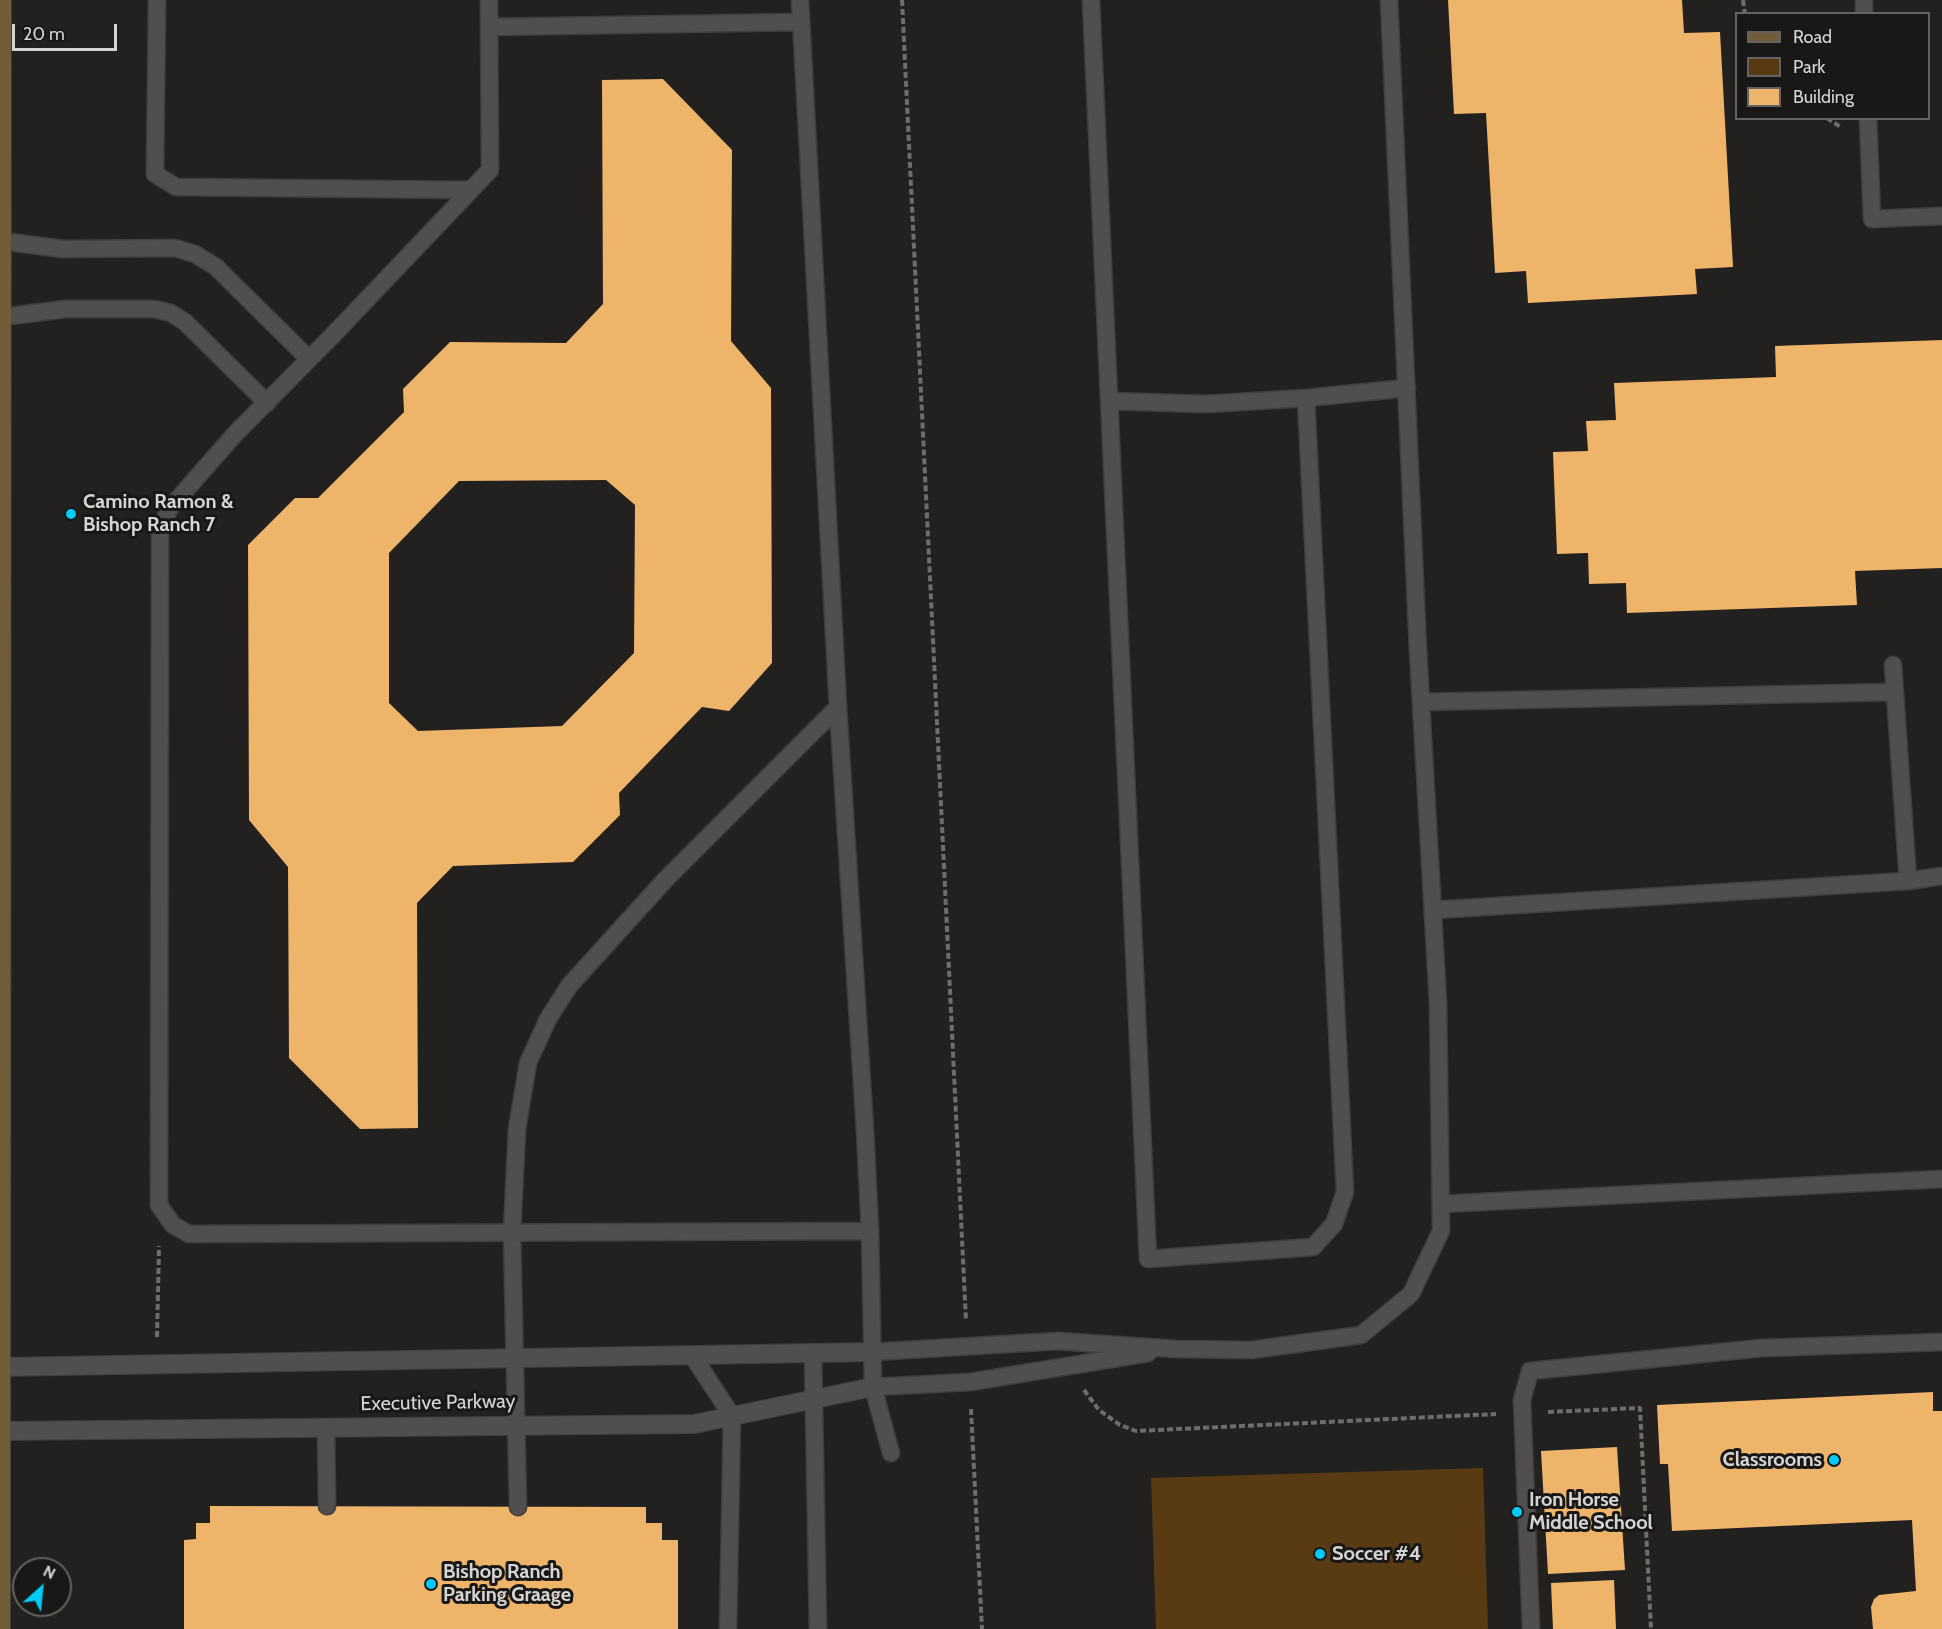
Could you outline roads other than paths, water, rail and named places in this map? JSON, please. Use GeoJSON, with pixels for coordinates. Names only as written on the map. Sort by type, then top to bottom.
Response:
{"type":"FeatureCollection","features":[{"type":"Feature","properties":{"kind":"street"},"geometry":{"type":"LineString","coordinates":[[2,0],[0,1366],[2,1629]]}},
{"type":"Feature","properties":{"kind":"street"},"geometry":{"type":"LineString","coordinates":[[0,1366],[872,1352]]}},
{"type":"Feature","properties":{"kind":"street","name":"Executive Parkway"},"geometry":{"type":"LineString","coordinates":[[1,1431],[694,1424],[873,1387]]}},
{"type":"Feature","properties":{"kind":"lane"},"geometry":{"type":"LineString","coordinates":[[157,0],[155,174],[176,187],[471,190]]}},
{"type":"Feature","properties":{"kind":"lane"},"geometry":{"type":"LineString","coordinates":[[489,0],[490,170],[235,434],[170,508],[160,528],[159,1205],[173,1226],[189,1234],[870,1231]]}},
{"type":"Feature","properties":{"kind":"lane"},"geometry":{"type":"LineString","coordinates":[[800,0],[838,707],[866,1130],[873,1387],[891,1453]]}},
{"type":"Feature","properties":{"kind":"lane"},"geometry":{"type":"LineString","coordinates":[[1091,0],[1149,1259],[1313,1247],[1334,1224],[1345,1192],[1306,398]]}},
{"type":"Feature","properties":{"kind":"lane"},"geometry":{"type":"LineString","coordinates":[[872,1352],[1058,1341],[1176,1349],[1251,1350],[1361,1335],[1411,1294],[1442,1231],[1438,1003],[1421,702],[1389,0]]}},
{"type":"Feature","properties":{"kind":"lane"},"geometry":{"type":"LineString","coordinates":[[489,27],[801,22]]}},
{"type":"Feature","properties":{"kind":"lane"},"geometry":{"type":"LineString","coordinates":[[1868,120],[1872,219],[1942,216]]}},
{"type":"Feature","properties":{"kind":"lane"},"geometry":{"type":"LineString","coordinates":[[2,240],[63,249],[175,248],[195,254],[216,267],[309,359]]}},
{"type":"Feature","properties":{"kind":"lane"},"geometry":{"type":"LineString","coordinates":[[2,317],[64,309],[154,309],[171,313],[185,322],[267,403]]}},
{"type":"Feature","properties":{"kind":"lane"},"geometry":{"type":"LineString","coordinates":[[1109,401],[1206,404],[1306,398],[1407,388]]}},
{"type":"Feature","properties":{"kind":"lane"},"geometry":{"type":"LineString","coordinates":[[1893,665],[1908,881]]}},
{"type":"Feature","properties":{"kind":"lane"},"geometry":{"type":"LineString","coordinates":[[1421,702],[1894,692]]}},
{"type":"Feature","properties":{"kind":"lane"},"geometry":{"type":"LineString","coordinates":[[519,1506],[512,1233],[517,1129],[528,1063],[548,1019],[569,986],[665,880],[838,707]]}},
{"type":"Feature","properties":{"kind":"lane"},"geometry":{"type":"LineString","coordinates":[[1433,910],[1908,881],[1942,876]]}},
{"type":"Feature","properties":{"kind":"lane"},"geometry":{"type":"LineString","coordinates":[[1441,1204],[1942,1179]]}},
{"type":"Feature","properties":{"kind":"lane"},"geometry":{"type":"LineString","coordinates":[[1531,1629],[1522,1400],[1530,1371],[1761,1348],[1942,1342]]}},
{"type":"Feature","properties":{"kind":"lane"},"geometry":{"type":"LineString","coordinates":[[873,1387],[970,1382],[1176,1349]]}},
{"type":"Feature","properties":{"kind":"lane"},"geometry":{"type":"LineString","coordinates":[[813,1353],[818,1629]]}},
{"type":"Feature","properties":{"kind":"lane"},"geometry":{"type":"LineString","coordinates":[[692,1355],[732,1416],[728,1629]]}},
{"type":"Feature","properties":{"kind":"lane"},"geometry":{"type":"LineString","coordinates":[[326,1428],[327,1506]]}},
{"type":"Feature","properties":{"kind":"place","name":"Camino Ramon & Bishop Ranch 7"},"geometry":{"type":"Point","coordinates":[71,514]}},
{"type":"Feature","properties":{"kind":"place","name":"Classrooms"},"geometry":{"type":"Point","coordinates":[1834,1460]}},
{"type":"Feature","properties":{"kind":"place","name":"Iron Horse Middle School"},"geometry":{"type":"Point","coordinates":[1517,1512]}},
{"type":"Feature","properties":{"kind":"place","name":"Soccer #4"},"geometry":{"type":"Point","coordinates":[1320,1554]}},
{"type":"Feature","properties":{"kind":"place","name":"Bishop Ranch Parking Graage"},"geometry":{"type":"Point","coordinates":[431,1584]}}]}
